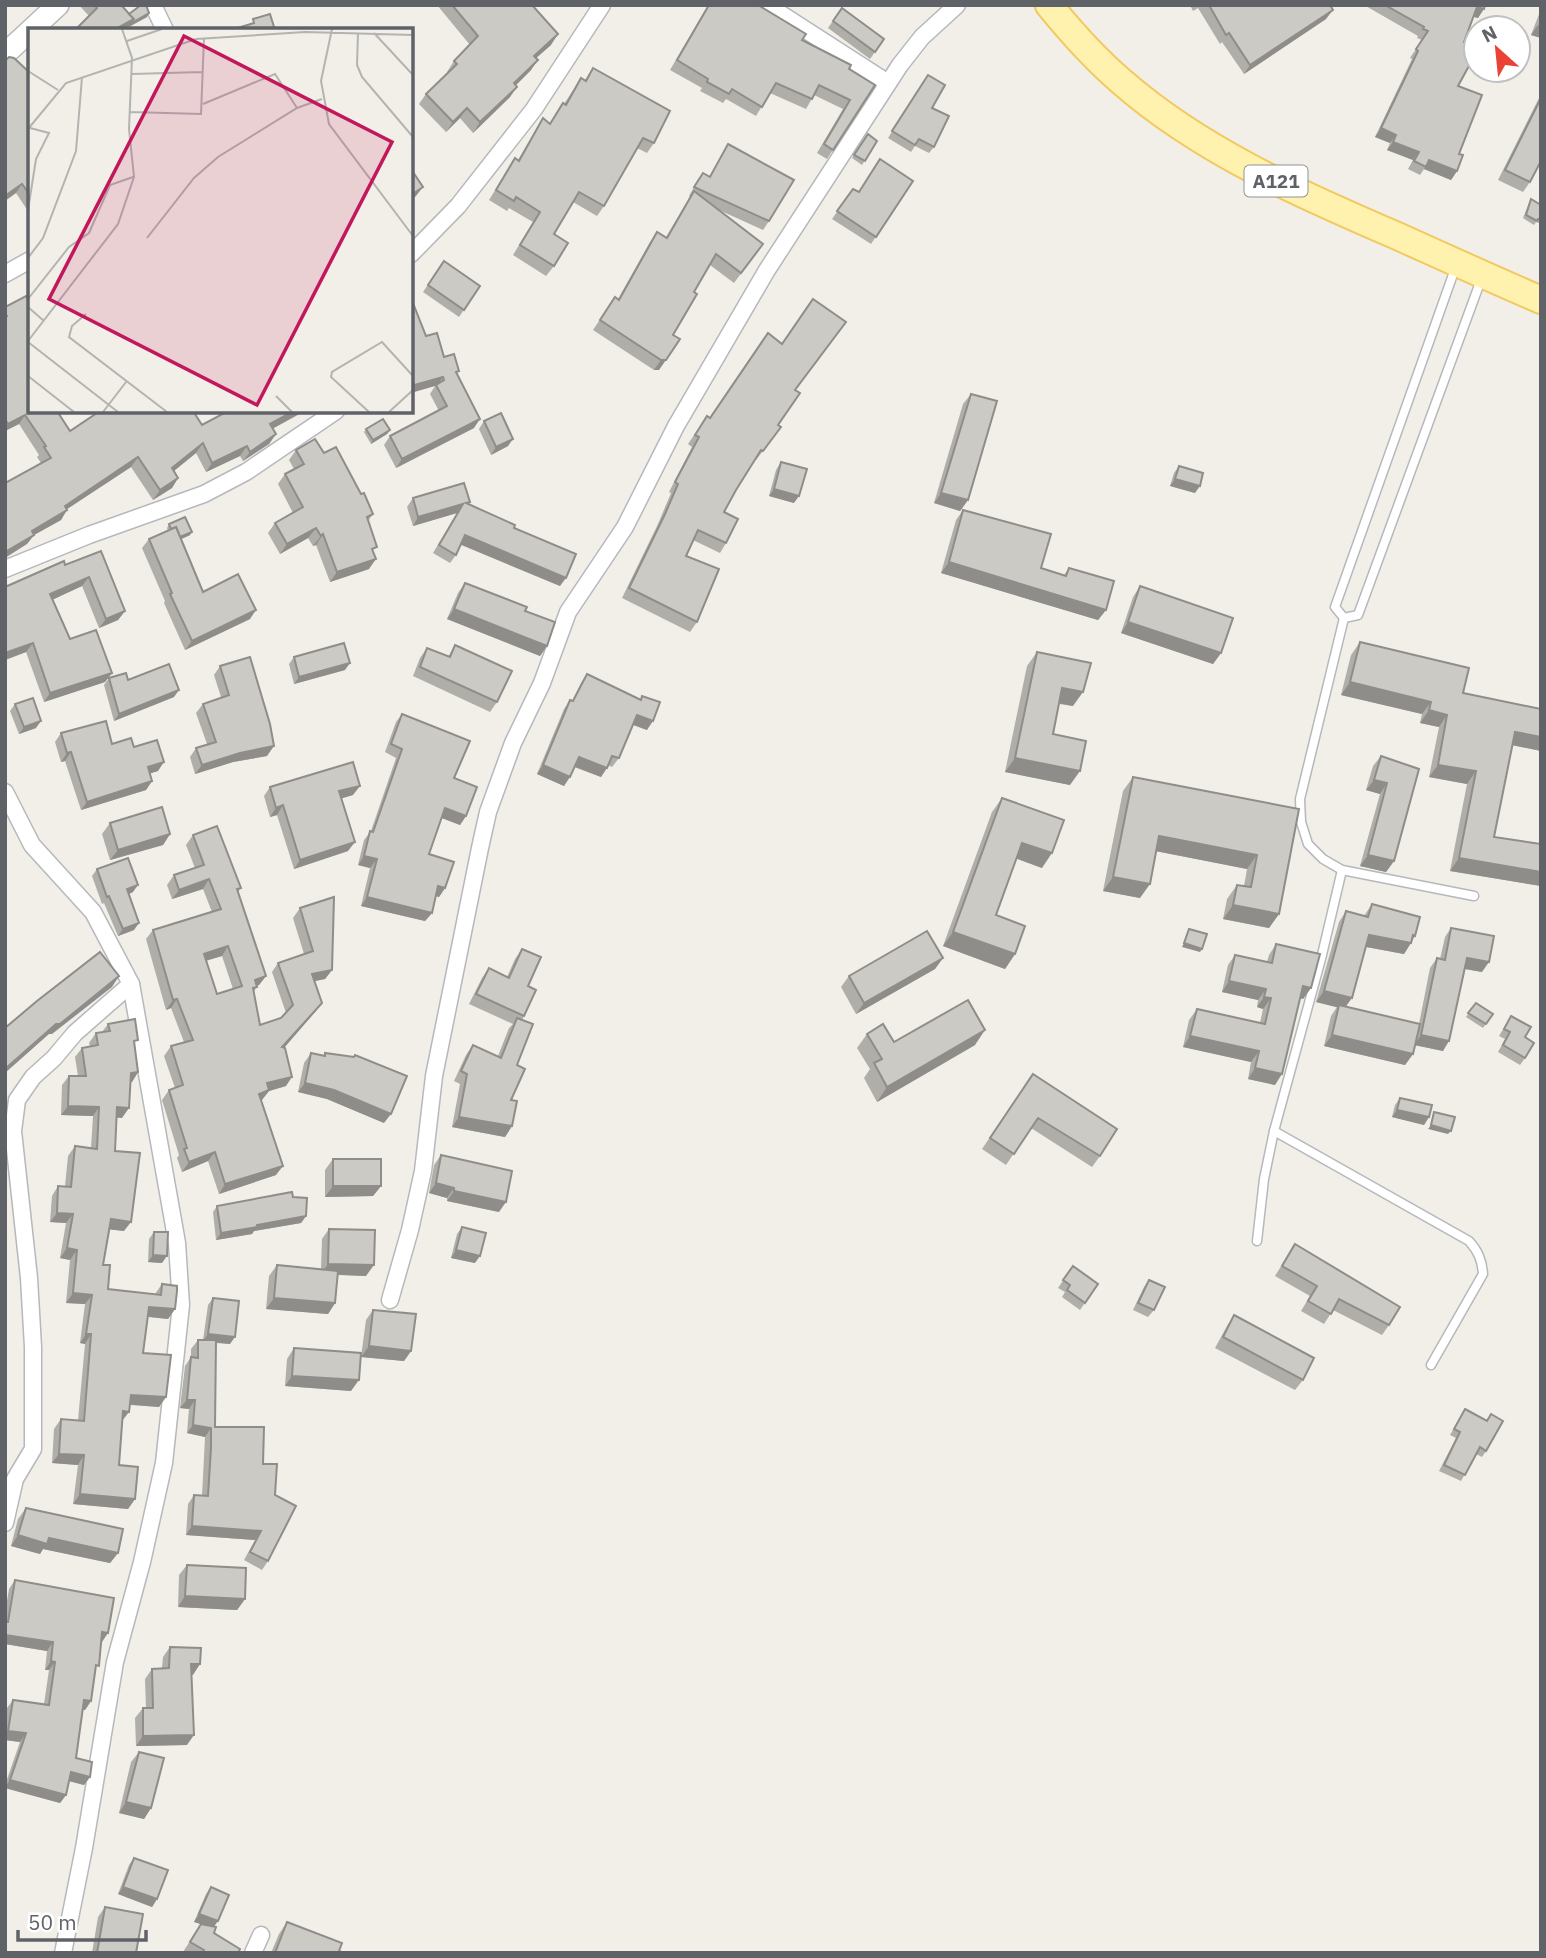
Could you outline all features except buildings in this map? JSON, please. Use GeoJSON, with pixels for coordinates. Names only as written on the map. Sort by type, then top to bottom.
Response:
{"type":"FeatureCollection","features":[{"type":"Feature","properties":{"kind":"main road","name":"A121"},"geometry":{"type":"LineString","coordinates":[[1049,5],[1122,82],[1192,133],[1278,182],[1541,300]]}},
{"type":"Feature","properties":{"kind":"street"},"geometry":{"type":"LineString","coordinates":[[32,28],[58,5]]}},
{"type":"Feature","properties":{"kind":"street"},"geometry":{"type":"LineString","coordinates":[[153,5],[164,28]]}},
{"type":"Feature","properties":{"kind":"street"},"geometry":{"type":"LineString","coordinates":[[413,252],[458,206],[534,109],[602,5]]}},
{"type":"Feature","properties":{"kind":"street"},"geometry":{"type":"LineString","coordinates":[[767,5],[888,83]]}},
{"type":"Feature","properties":{"kind":"street"},"geometry":{"type":"LineString","coordinates":[[390,1300],[410,1230],[422,1171],[434,1076],[488,812],[513,743],[542,683],[568,612],[625,527],[676,426],[767,270],[888,83],[922,37],[957,5]]}},
{"type":"Feature","properties":{"kind":"street"},"geometry":{"type":"LineString","coordinates":[[5,54],[28,32]]}},
{"type":"Feature","properties":{"kind":"street"},"geometry":{"type":"LineString","coordinates":[[5,274],[28,261]]}},
{"type":"Feature","properties":{"kind":"street"},"geometry":{"type":"LineString","coordinates":[[5,569],[89,535],[204,494],[246,472],[333,413]]}},
{"type":"Feature","properties":{"kind":"street"},"geometry":{"type":"LineString","coordinates":[[5,792],[32,845],[93,912],[131,984],[177,1243],[181,1305],[164,1463],[142,1562],[115,1662],[84,1848],[63,1953]]}},
{"type":"Feature","properties":{"kind":"street"},"geometry":{"type":"LineString","coordinates":[[5,1523],[15,1479],[33,1449],[33,1348],[29,1278],[13,1132],[17,1100],[33,1077],[75,1033],[131,984]]}},
{"type":"Feature","properties":{"kind":"street"},"geometry":{"type":"LineString","coordinates":[[253,1953],[261,1935]]}},
{"type":"Feature","properties":{"kind":"lane"},"geometry":{"type":"LineString","coordinates":[[1344,618],[1335,607],[1457,262]]}},
{"type":"Feature","properties":{"kind":"lane"},"geometry":{"type":"LineString","coordinates":[[1344,618],[1358,615],[1482,274]]}},
{"type":"Feature","properties":{"kind":"lane"},"geometry":{"type":"LineString","coordinates":[[1344,618],[1300,799],[1301,822],[1308,844],[1322,859],[1342,870],[1474,896]]}},
{"type":"Feature","properties":{"kind":"lane"},"geometry":{"type":"LineString","coordinates":[[1257,1241],[1273,1131],[1321,959],[1342,870]]}},
{"type":"Feature","properties":{"kind":"lane"},"geometry":{"type":"LineString","coordinates":[[1273,1131],[1469,1241],[1476,1248],[1482,1262],[1483,1274],[1431,1366]]}}]}
